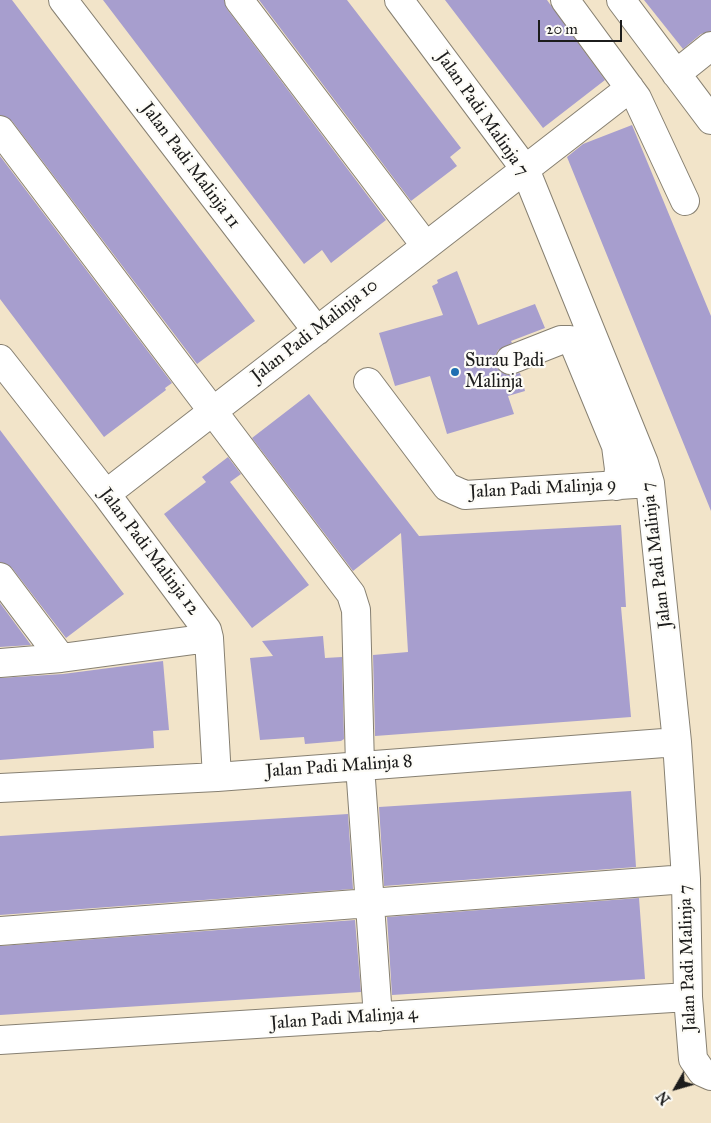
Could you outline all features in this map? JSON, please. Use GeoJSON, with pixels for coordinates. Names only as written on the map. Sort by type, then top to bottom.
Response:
{"type":"FeatureCollection","features":[{"type":"Feature","properties":{"kind":"street","name":"Jalan Padi Malinja 11"},"geometry":{"type":"LineString","coordinates":[[63,0],[317,331]]}},
{"type":"Feature","properties":{"kind":"street"},"geometry":{"type":"LineString","coordinates":[[239,0],[425,245]]}},
{"type":"Feature","properties":{"kind":"street","name":"Jalan Padi Malinja 7"},"geometry":{"type":"LineString","coordinates":[[398,0],[524,169],[644,463],[650,483],[677,742],[686,880],[688,997],[693,1059],[702,1072],[711,1076]]}},
{"type":"Feature","properties":{"kind":"street"},"geometry":{"type":"LineString","coordinates":[[564,0],[637,98],[685,201]]}},
{"type":"Feature","properties":{"kind":"street"},"geometry":{"type":"LineString","coordinates":[[621,0],[711,120]]}},
{"type":"Feature","properties":{"kind":"street"},"geometry":{"type":"LineString","coordinates":[[676,74],[711,46]]}},
{"type":"Feature","properties":{"kind":"street","name":"Jalan Padi Malinja 10"},"geometry":{"type":"LineString","coordinates":[[106,494],[630,88]]}},
{"type":"Feature","properties":{"kind":"street"},"geometry":{"type":"LineString","coordinates":[[0,130],[351,594],[356,610],[360,766],[368,904],[378,1017]]}},
{"type":"Feature","properties":{"kind":"street"},"geometry":{"type":"LineString","coordinates":[[510,360],[561,340],[573,342],[616,446],[619,469],[617,486]]}},
{"type":"Feature","properties":{"kind":"street","name":"Jalan Padi Malinja 12"},"geometry":{"type":"LineString","coordinates":[[0,359],[106,494],[201,622],[209,638],[217,776]]}},
{"type":"Feature","properties":{"kind":"street","name":"Jalan Padi Malinja 9"},"geometry":{"type":"LineString","coordinates":[[368,382],[447,487],[465,495],[650,483]]}},
{"type":"Feature","properties":{"kind":"street"},"geometry":{"type":"LineString","coordinates":[[0,577],[61,658]]}},
{"type":"Feature","properties":{"kind":"street"},"geometry":{"type":"LineString","coordinates":[[0,663],[61,658],[209,638]]}},
{"type":"Feature","properties":{"kind":"street","name":"Jalan Padi Malinja 8"},"geometry":{"type":"LineString","coordinates":[[0,788],[217,776],[677,742]]}},
{"type":"Feature","properties":{"kind":"street"},"geometry":{"type":"LineString","coordinates":[[0,932],[686,880]]}},
{"type":"Feature","properties":{"kind":"street","name":"Jalan Padi Malinja 4"},"geometry":{"type":"LineString","coordinates":[[0,1040],[688,997]]}},
{"type":"Feature","properties":{"kind":"building"},"geometry":{"type":"Polygon","coordinates":[[[0,0],[12,0],[255,321],[197,364],[12,121],[0,115],[0,0]]]}},
{"type":"Feature","properties":{"kind":"building"},"geometry":{"type":"Polygon","coordinates":[[[103,0],[224,0],[227,9],[386,220],[331,263],[322,250],[304,264],[103,0]]]}},
{"type":"Feature","properties":{"kind":"building"},"geometry":{"type":"Polygon","coordinates":[[[259,0],[347,0],[461,148],[450,157],[457,166],[411,201],[259,0]]]}},
{"type":"Feature","properties":{"kind":"building"},"geometry":{"type":"Polygon","coordinates":[[[445,0],[547,0],[605,80],[543,128],[445,0]]]}},
{"type":"Feature","properties":{"kind":"building"},"geometry":{"type":"Polygon","coordinates":[[[644,0],[711,0],[711,31],[701,34],[683,49],[644,0]]]}},
{"type":"Feature","properties":{"kind":"building"},"geometry":{"type":"Polygon","coordinates":[[[632,125],[711,316],[711,511],[567,157],[583,144],[632,125]]]}},
{"type":"Feature","properties":{"kind":"building"},"geometry":{"type":"Polygon","coordinates":[[[0,156],[172,383],[165,388],[166,390],[104,437],[0,299],[0,156]]]}},
{"type":"Feature","properties":{"kind":"building","name":"Surau Padi Malinja"},"geometry":{"type":"Polygon","coordinates":[[[457,271],[478,325],[535,304],[545,328],[511,341],[512,343],[498,350],[495,357],[496,366],[501,372],[508,375],[520,373],[525,391],[508,396],[514,414],[447,434],[430,376],[395,386],[379,333],[443,315],[432,286],[438,283],[437,280],[457,271]]]}},
{"type":"Feature","properties":{"kind":"building"},"geometry":{"type":"Polygon","coordinates":[[[309,394],[419,536],[621,525],[626,607],[621,607],[631,717],[375,736],[373,655],[408,652],[401,533],[353,571],[252,438],[309,394]]]}},
{"type":"Feature","properties":{"kind":"building"},"geometry":{"type":"Polygon","coordinates":[[[0,430],[124,594],[66,638],[12,568],[0,562],[0,430]]]}},
{"type":"Feature","properties":{"kind":"building"},"geometry":{"type":"Polygon","coordinates":[[[228,457],[241,474],[230,482],[309,585],[252,628],[164,514],[206,482],[202,477],[228,457]]]}},
{"type":"Feature","properties":{"kind":"building"},"geometry":{"type":"Polygon","coordinates":[[[0,603],[31,645],[0,647],[0,603]]]}},
{"type":"Feature","properties":{"kind":"building"},"geometry":{"type":"Polygon","coordinates":[[[323,636],[325,658],[342,657],[344,739],[341,741],[305,744],[304,737],[260,740],[250,658],[273,656],[262,641],[323,636]]]}},
{"type":"Feature","properties":{"kind":"building"},"geometry":{"type":"Polygon","coordinates":[[[163,661],[169,730],[153,731],[154,748],[0,760],[0,678],[63,674],[163,661]]]}},
{"type":"Feature","properties":{"kind":"building"},"geometry":{"type":"Polygon","coordinates":[[[631,791],[636,867],[384,886],[379,807],[631,791]]]}},
{"type":"Feature","properties":{"kind":"building"},"geometry":{"type":"Polygon","coordinates":[[[348,814],[353,889],[0,915],[0,836],[348,814]]]}},
{"type":"Feature","properties":{"kind":"building"},"geometry":{"type":"Polygon","coordinates":[[[639,898],[645,979],[392,995],[387,917],[639,898]]]}},
{"type":"Feature","properties":{"kind":"building"},"geometry":{"type":"Polygon","coordinates":[[[355,920],[361,992],[0,1015],[0,946],[355,920]]]}},
{"type":"Feature","properties":{"kind":"place","name":"Surau Padi Malinja"},"geometry":{"type":"Point","coordinates":[455,372]}}]}
